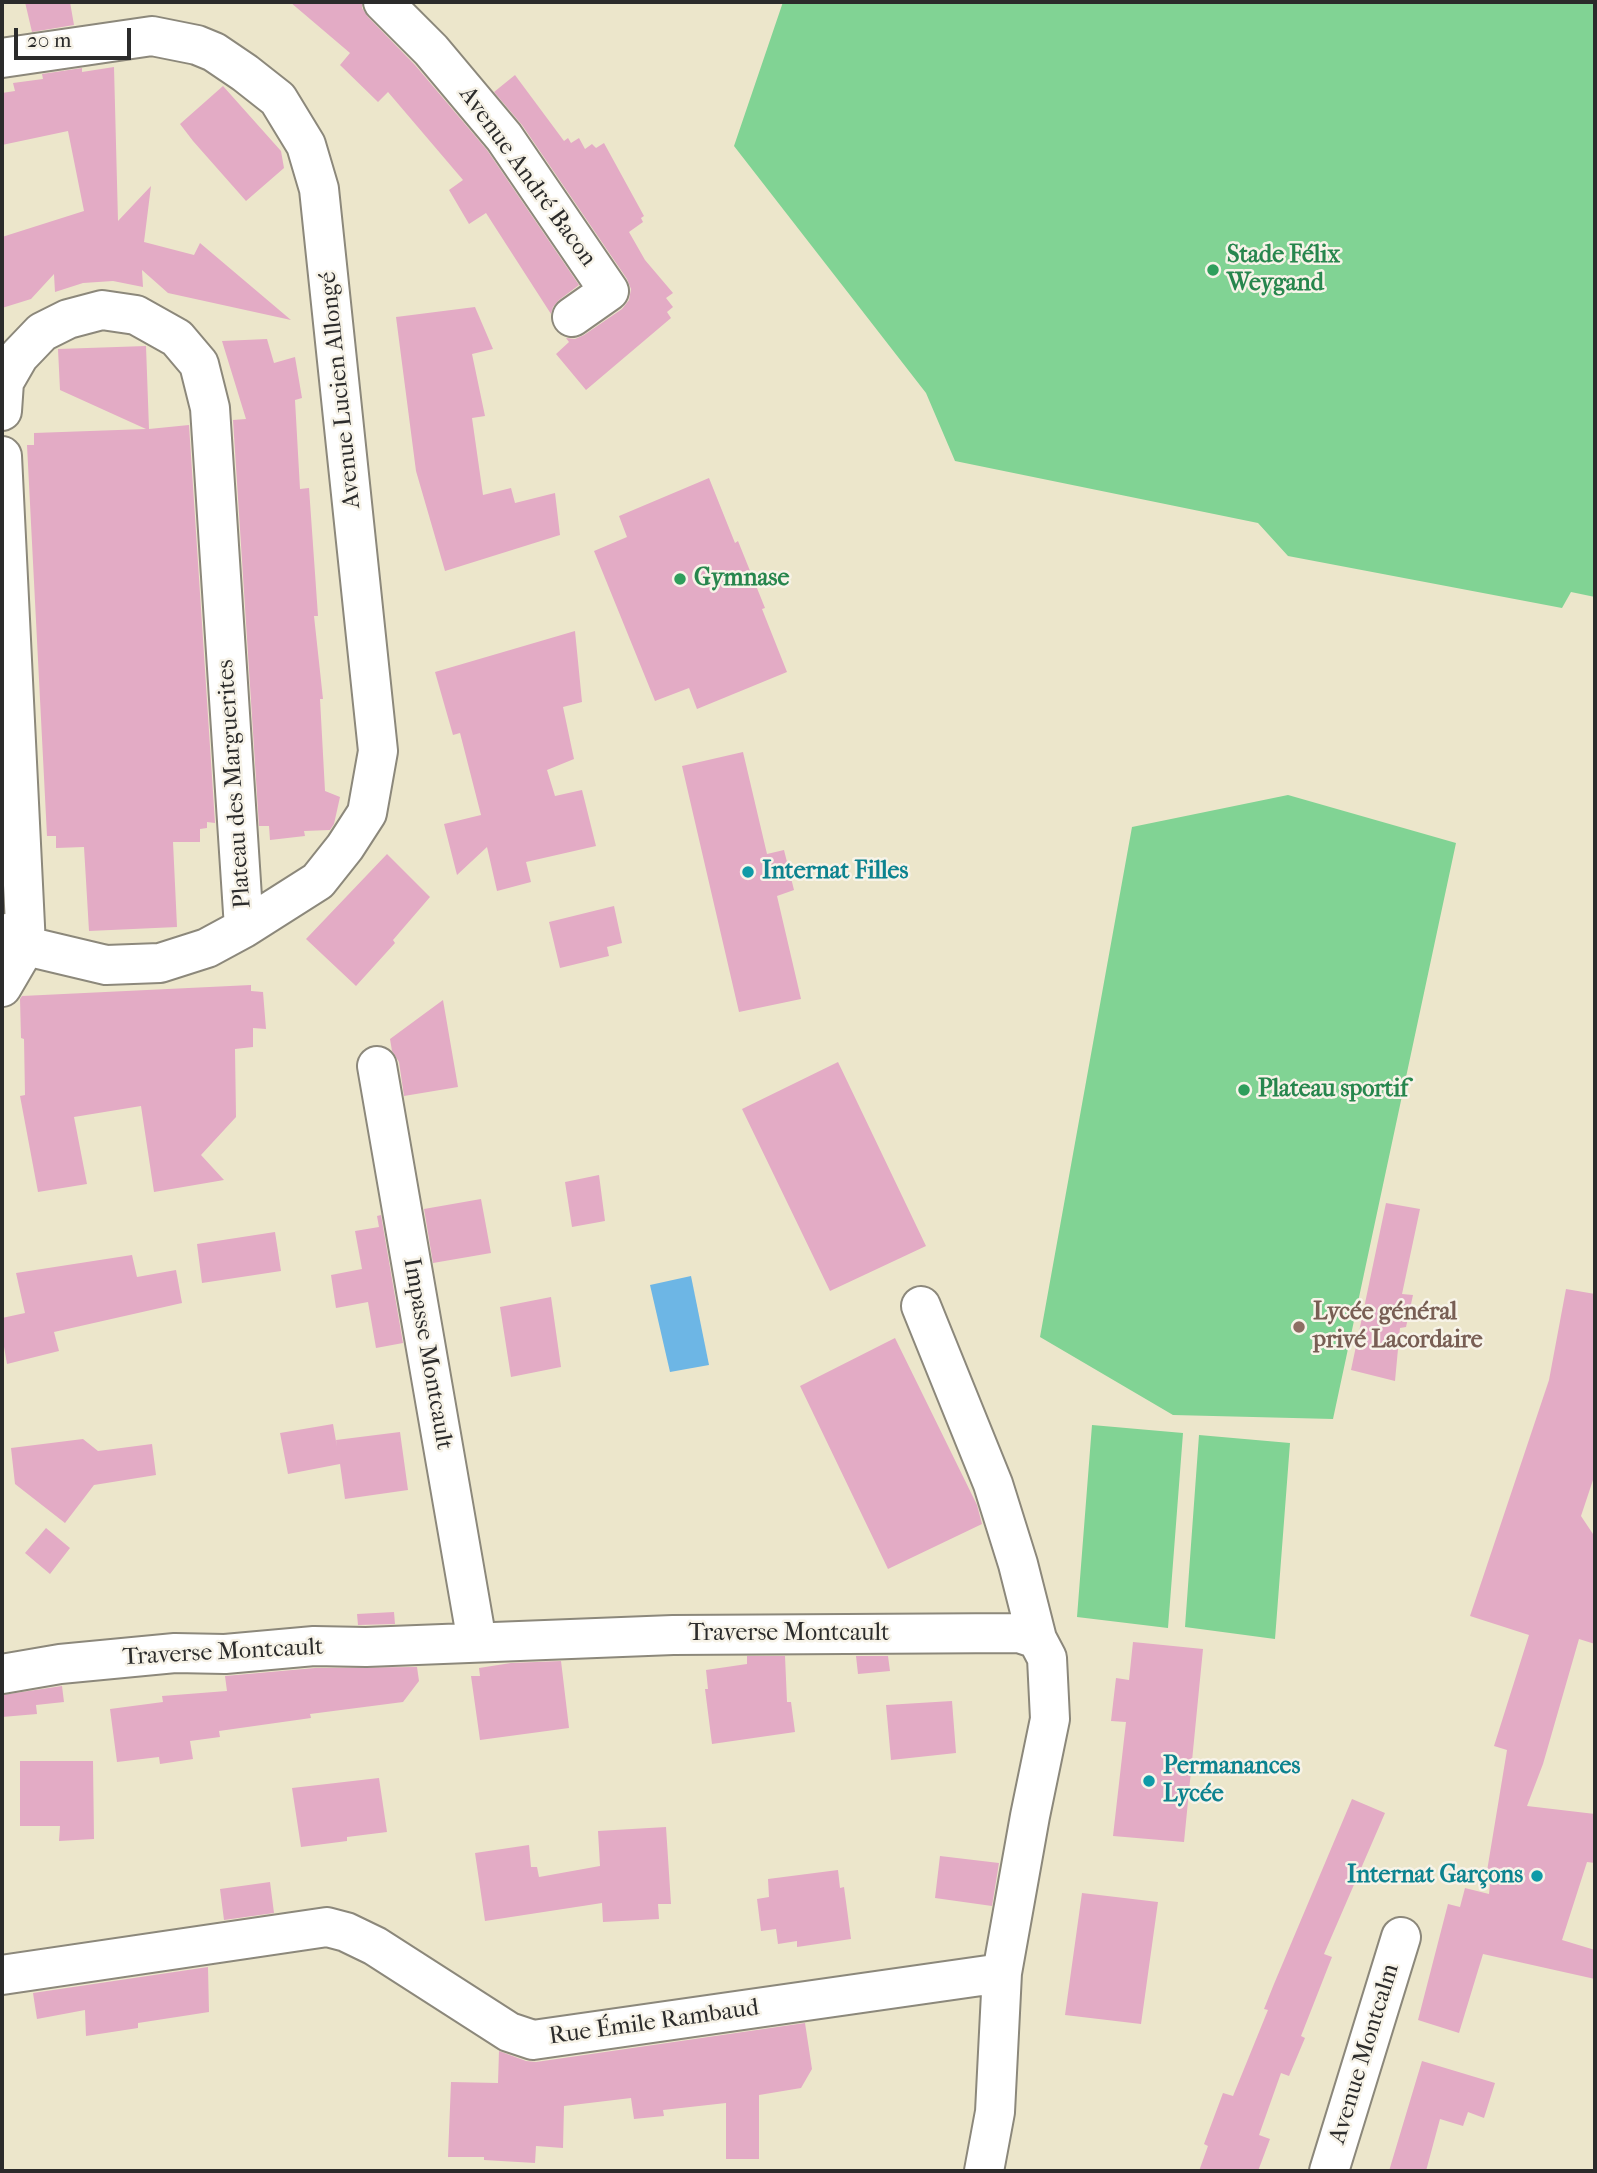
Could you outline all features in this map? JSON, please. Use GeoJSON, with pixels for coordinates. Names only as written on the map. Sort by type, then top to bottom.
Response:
{"type":"FeatureCollection","features":[{"type":"Feature","properties":{"kind":"street","name":"Avenue André Bacon"},"geometry":{"type":"LineString","coordinates":[[383,2],[431,50],[504,137],[609,291],[572,317]]}},
{"type":"Feature","properties":{"kind":"street","name":"Avenue Lucien Allongé"},"geometry":{"type":"LineString","coordinates":[[2,58],[152,36],[197,45],[214,52],[278,99],[306,145],[319,189],[378,751],[367,813],[345,848],[318,881],[244,928]]}},
{"type":"Feature","properties":{"kind":"street","name":"Plateau des Marguerites"},"geometry":{"type":"LineString","coordinates":[[2,411],[4,382],[19,356],[42,332],[68,318],[102,310],[136,315],[177,338],[199,364],[210,408],[244,928],[207,948],[160,963],[106,965],[14,939]]}},
{"type":"Feature","properties":{"kind":"street"},"geometry":{"type":"LineString","coordinates":[[2,456],[14,939],[2,987]]}},
{"type":"Feature","properties":{"kind":"street","name":"Impasse Montcault"},"geometry":{"type":"LineString","coordinates":[[377,1066],[477,1642]]}},
{"type":"Feature","properties":{"kind":"street"},"geometry":{"type":"LineString","coordinates":[[921,1306],[993,1484],[1018,1564],[1037,1639],[1047,1658],[1050,1719],[1002,1973],[995,2112],[984,2171]]}},
{"type":"Feature","properties":{"kind":"street","name":"Traverse Montcault"},"geometry":{"type":"LineString","coordinates":[[2,1674],[60,1664],[175,1653],[225,1654],[314,1646],[366,1647],[673,1635],[1019,1633],[1037,1639]]}},
{"type":"Feature","properties":{"kind":"street","name":"Rue Émile Rambaud"},"geometry":{"type":"LineString","coordinates":[[2,1975],[327,1927],[346,1932],[375,1946],[509,2032],[533,2040],[1002,1973]]}},
{"type":"Feature","properties":{"kind":"street","name":"Avenue Montcalm"},"geometry":{"type":"LineString","coordinates":[[1329,2171],[1401,1937]]}},
{"type":"Feature","properties":{"kind":"green space","name":"Stade Félix Weygand"},"geometry":{"type":"Polygon","coordinates":[[[783,2],[1595,2],[1595,597],[1571,592],[1562,608],[1288,556],[1258,523],[955,461],[926,393],[734,146],[783,2]]]}},
{"type":"Feature","properties":{"kind":"green space","name":"Plateau sportif"},"geometry":{"type":"Polygon","coordinates":[[[1288,795],[1456,843],[1333,1419],[1173,1415],[1040,1337],[1132,827],[1288,795]]]}},
{"type":"Feature","properties":{"kind":"green space"},"geometry":{"type":"Polygon","coordinates":[[[1092,1425],[1183,1433],[1168,1628],[1077,1617],[1092,1425]]]}},
{"type":"Feature","properties":{"kind":"green space"},"geometry":{"type":"Polygon","coordinates":[[[1199,1435],[1290,1443],[1275,1639],[1185,1627],[1199,1435]]]}},
{"type":"Feature","properties":{"kind":"water"},"geometry":{"type":"Polygon","coordinates":[[[691,1276],[709,1365],[670,1372],[650,1285],[691,1276]]]}},
{"type":"Feature","properties":{"kind":"building"},"geometry":{"type":"Polygon","coordinates":[[[25,2],[70,2],[74,25],[32,32],[25,2]]]}},
{"type":"Feature","properties":{"kind":"building"},"geometry":{"type":"Polygon","coordinates":[[[290,2],[362,2],[362,8],[368,17],[415,65],[487,150],[579,285],[559,300],[551,314],[486,213],[469,224],[449,190],[463,180],[388,92],[378,102],[340,65],[350,53],[290,2]]]}},
{"type":"Feature","properties":{"kind":"building"},"geometry":{"type":"Polygon","coordinates":[[[114,67],[118,221],[151,186],[144,242],[194,255],[200,243],[291,320],[168,293],[142,270],[143,287],[113,281],[83,283],[55,292],[54,274],[31,299],[2,308],[2,237],[84,211],[68,131],[2,145],[2,93],[15,91],[13,83],[43,79],[42,74],[82,68],[82,72],[114,67]]]}},
{"type":"Feature","properties":{"kind":"building"},"geometry":{"type":"Polygon","coordinates":[[[515,75],[564,141],[568,138],[571,143],[579,138],[585,149],[592,144],[596,148],[604,143],[644,216],[641,218],[643,222],[629,232],[645,260],[673,293],[666,298],[673,307],[667,312],[671,318],[586,390],[556,354],[569,342],[566,338],[575,339],[584,335],[622,309],[629,300],[631,289],[627,279],[522,125],[494,92],[515,75]]]}},
{"type":"Feature","properties":{"kind":"building"},"geometry":{"type":"Polygon","coordinates":[[[223,86],[281,151],[284,168],[246,201],[180,124],[223,86]]]}},
{"type":"Feature","properties":{"kind":"building"},"geometry":{"type":"Polygon","coordinates":[[[475,307],[493,349],[472,354],[485,416],[472,418],[483,495],[511,488],[515,503],[555,493],[560,535],[445,571],[416,471],[396,317],[475,307]]]}},
{"type":"Feature","properties":{"kind":"building"},"geometry":{"type":"Polygon","coordinates":[[[267,339],[274,363],[295,357],[302,398],[295,400],[300,489],[309,488],[318,616],[314,616],[323,699],[320,699],[325,791],[340,797],[330,830],[304,831],[305,836],[270,840],[269,826],[259,826],[233,420],[246,419],[222,341],[267,339]]]}},
{"type":"Feature","properties":{"kind":"building"},"geometry":{"type":"Polygon","coordinates":[[[146,346],[149,429],[189,425],[215,823],[207,822],[207,828],[200,829],[200,842],[173,842],[177,927],[89,931],[84,847],[56,848],[56,836],[47,836],[27,445],[34,445],[34,433],[146,429],[60,390],[58,349],[146,346]]]}},
{"type":"Feature","properties":{"kind":"building","name":"Gymnase"},"geometry":{"type":"Polygon","coordinates":[[[709,478],[765,608],[762,609],[787,672],[697,709],[689,688],[655,701],[594,551],[627,537],[619,516],[709,478]]]}},
{"type":"Feature","properties":{"kind":"building"},"geometry":{"type":"Polygon","coordinates":[[[575,631],[582,702],[563,707],[574,759],[547,770],[555,796],[582,790],[596,846],[526,862],[531,882],[497,891],[487,847],[457,875],[444,824],[481,815],[460,733],[453,735],[435,672],[575,631]]]}},
{"type":"Feature","properties":{"kind":"building","name":"Internat Filles"},"geometry":{"type":"Polygon","coordinates":[[[743,752],[767,854],[784,850],[794,890],[777,896],[801,999],[739,1012],[682,766],[743,752]]]}},
{"type":"Feature","properties":{"kind":"building"},"geometry":{"type":"Polygon","coordinates":[[[387,854],[430,897],[393,940],[395,943],[356,986],[306,939],[387,854]]]}},
{"type":"Feature","properties":{"kind":"building"},"geometry":{"type":"Polygon","coordinates":[[[614,906],[622,943],[607,947],[609,956],[560,968],[549,922],[614,906]]]}},
{"type":"Feature","properties":{"kind":"building"},"geometry":{"type":"Polygon","coordinates":[[[251,985],[251,991],[263,992],[266,1029],[253,1028],[253,1047],[235,1049],[236,1117],[201,1155],[224,1180],[154,1192],[141,1106],[74,1117],[87,1184],[38,1192],[20,1096],[25,1095],[24,1039],[21,1038],[22,996],[251,985]]]}},
{"type":"Feature","properties":{"kind":"building"},"geometry":{"type":"Polygon","coordinates":[[[443,1000],[458,1087],[404,1096],[399,1062],[392,1051],[390,1039],[443,1000]]]}},
{"type":"Feature","properties":{"kind":"building"},"geometry":{"type":"Polygon","coordinates":[[[838,1062],[926,1246],[830,1291],[742,1109],[838,1062]]]}},
{"type":"Feature","properties":{"kind":"building"},"geometry":{"type":"Polygon","coordinates":[[[599,1175],[605,1221],[572,1227],[565,1182],[599,1175]]]}},
{"type":"Feature","properties":{"kind":"building"},"geometry":{"type":"Polygon","coordinates":[[[481,1199],[491,1253],[433,1263],[424,1209],[481,1199]]]}},
{"type":"Feature","properties":{"kind":"building"},"geometry":{"type":"Polygon","coordinates":[[[1386,1203],[1420,1209],[1402,1294],[1413,1295],[1406,1327],[1400,1328],[1395,1381],[1351,1370],[1386,1203]]]}},
{"type":"Feature","properties":{"kind":"building"},"geometry":{"type":"Polygon","coordinates":[[[381,1215],[403,1343],[376,1348],[368,1302],[336,1308],[331,1275],[362,1269],[355,1231],[379,1227],[377,1216],[381,1215]]]}},
{"type":"Feature","properties":{"kind":"building"},"geometry":{"type":"Polygon","coordinates":[[[275,1232],[281,1271],[202,1283],[197,1244],[275,1232]]]}},
{"type":"Feature","properties":{"kind":"building"},"geometry":{"type":"Polygon","coordinates":[[[132,1255],[137,1277],[176,1270],[182,1303],[54,1332],[59,1351],[7,1364],[2,1318],[25,1313],[16,1273],[132,1255]]]}},
{"type":"Feature","properties":{"kind":"building"},"geometry":{"type":"Polygon","coordinates":[[[1566,1289],[1595,1294],[1595,1474],[1581,1516],[1595,1537],[1595,1644],[1579,1639],[1543,1764],[1527,1806],[1595,1814],[1595,1863],[1587,1862],[1562,1940],[1595,1950],[1595,1979],[1483,1954],[1459,2033],[1418,2020],[1448,1904],[1460,1907],[1465,1888],[1489,1894],[1491,1872],[1487,1871],[1507,1750],[1494,1746],[1529,1635],[1470,1616],[1549,1380],[1566,1289]]]}},
{"type":"Feature","properties":{"kind":"building"},"geometry":{"type":"Polygon","coordinates":[[[551,1297],[561,1367],[511,1377],[500,1307],[551,1297]]]}},
{"type":"Feature","properties":{"kind":"building"},"geometry":{"type":"Polygon","coordinates":[[[895,1338],[977,1505],[982,1524],[888,1569],[800,1386],[895,1338]]]}},
{"type":"Feature","properties":{"kind":"building"},"geometry":{"type":"Polygon","coordinates":[[[333,1424],[337,1447],[336,1440],[400,1432],[408,1490],[345,1499],[340,1464],[288,1474],[280,1433],[333,1424]]]}},
{"type":"Feature","properties":{"kind":"building"},"geometry":{"type":"Polygon","coordinates":[[[83,1439],[98,1451],[152,1444],[156,1475],[94,1485],[65,1523],[15,1484],[11,1448],[83,1439]]]}},
{"type":"Feature","properties":{"kind":"building"},"geometry":{"type":"Polygon","coordinates":[[[46,1528],[70,1548],[50,1574],[25,1553],[46,1528]]]}},
{"type":"Feature","properties":{"kind":"building"},"geometry":{"type":"Polygon","coordinates":[[[394,1612],[395,1624],[358,1625],[357,1614],[394,1612]]]}},
{"type":"Feature","properties":{"kind":"building","name":"Permanances Lycée"},"geometry":{"type":"Polygon","coordinates":[[[1133,1642],[1203,1649],[1184,1842],[1113,1836],[1126,1722],[1111,1721],[1116,1678],[1129,1680],[1133,1642]]]}},
{"type":"Feature","properties":{"kind":"building"},"geometry":{"type":"Polygon","coordinates":[[[747,1656],[785,1656],[787,1702],[791,1702],[795,1732],[712,1744],[705,1689],[708,1689],[706,1670],[747,1664],[747,1656]]]}},
{"type":"Feature","properties":{"kind":"building"},"geometry":{"type":"Polygon","coordinates":[[[856,1656],[888,1656],[890,1671],[858,1674],[856,1656]]]}},
{"type":"Feature","properties":{"kind":"building"},"geometry":{"type":"Polygon","coordinates":[[[561,1661],[569,1728],[480,1740],[471,1676],[480,1676],[479,1668],[511,1663],[561,1661]]]}},
{"type":"Feature","properties":{"kind":"building"},"geometry":{"type":"Polygon","coordinates":[[[417,1667],[419,1681],[403,1702],[310,1714],[311,1718],[219,1731],[220,1737],[190,1741],[193,1759],[160,1764],[159,1757],[117,1762],[110,1709],[163,1702],[162,1696],[227,1691],[225,1676],[315,1668],[417,1667]]]}},
{"type":"Feature","properties":{"kind":"building"},"geometry":{"type":"Polygon","coordinates":[[[62,1686],[64,1702],[36,1705],[37,1714],[2,1717],[2,1695],[62,1686]]]}},
{"type":"Feature","properties":{"kind":"building"},"geometry":{"type":"Polygon","coordinates":[[[952,1701],[956,1753],[891,1760],[886,1705],[952,1701]]]}},
{"type":"Feature","properties":{"kind":"building"},"geometry":{"type":"Polygon","coordinates":[[[20,1761],[93,1761],[94,1839],[59,1841],[60,1826],[20,1826],[20,1761]]]}},
{"type":"Feature","properties":{"kind":"building"},"geometry":{"type":"Polygon","coordinates":[[[379,1778],[387,1832],[301,1847],[292,1788],[379,1778]]]}},
{"type":"Feature","properties":{"kind":"building"},"geometry":{"type":"Polygon","coordinates":[[[1352,1799],[1385,1813],[1324,1954],[1332,1957],[1301,2036],[1305,2038],[1289,2076],[1281,2073],[1259,2135],[1270,2139],[1258,2171],[1199,2171],[1208,2146],[1204,2144],[1223,2093],[1233,2096],[1268,2010],[1264,2009],[1274,1984],[1352,1799]]]}},
{"type":"Feature","properties":{"kind":"building"},"geometry":{"type":"Polygon","coordinates":[[[666,1827],[671,1904],[658,1904],[659,1919],[603,1922],[602,1903],[485,1921],[475,1853],[529,1845],[531,1867],[537,1867],[539,1877],[600,1866],[598,1831],[666,1827]]]}},
{"type":"Feature","properties":{"kind":"building"},"geometry":{"type":"Polygon","coordinates":[[[940,1856],[999,1863],[992,1906],[935,1898],[940,1856]]]}},
{"type":"Feature","properties":{"kind":"building"},"geometry":{"type":"Polygon","coordinates":[[[838,1870],[840,1888],[844,1887],[851,1939],[797,1947],[797,1941],[778,1944],[776,1929],[761,1931],[757,1899],[769,1897],[768,1879],[838,1870]]]}},
{"type":"Feature","properties":{"kind":"building"},"geometry":{"type":"Polygon","coordinates":[[[270,1882],[274,1913],[224,1920],[220,1889],[270,1882]]]}},
{"type":"Feature","properties":{"kind":"building"},"geometry":{"type":"Polygon","coordinates":[[[1082,1893],[1158,1902],[1141,2024],[1065,2015],[1082,1893]]]}},
{"type":"Feature","properties":{"kind":"building"},"geometry":{"type":"Polygon","coordinates":[[[208,1967],[209,2012],[138,2023],[138,2028],[86,2036],[85,2010],[37,2019],[33,1993],[208,1967]]]}},
{"type":"Feature","properties":{"kind":"building"},"geometry":{"type":"Polygon","coordinates":[[[805,2023],[812,2069],[801,2088],[759,2095],[759,2159],[726,2159],[726,2103],[663,2110],[664,2116],[634,2119],[631,2098],[564,2106],[563,2148],[536,2146],[535,2163],[484,2160],[484,2157],[448,2157],[451,2082],[498,2083],[499,2051],[536,2062],[805,2023]]]}},
{"type":"Feature","properties":{"kind":"building"},"geometry":{"type":"Polygon","coordinates":[[[1422,2061],[1495,2083],[1484,2118],[1468,2112],[1463,2126],[1440,2119],[1426,2171],[1389,2171],[1422,2061]]]}},
{"type":"Feature","properties":{"kind":"place","name":"Stade Félix Weygand"},"geometry":{"type":"Point","coordinates":[1213,270]}},
{"type":"Feature","properties":{"kind":"place","name":"Gymnase"},"geometry":{"type":"Point","coordinates":[680,579]}},
{"type":"Feature","properties":{"kind":"place","name":"Internat Filles"},"geometry":{"type":"Point","coordinates":[748,872]}},
{"type":"Feature","properties":{"kind":"place","name":"Plateau sportif"},"geometry":{"type":"Point","coordinates":[1244,1090]}},
{"type":"Feature","properties":{"kind":"place","name":"Lycée général privé Lacordaire"},"geometry":{"type":"Point","coordinates":[1299,1327]}},
{"type":"Feature","properties":{"kind":"place","name":"Permanances Lycée"},"geometry":{"type":"Point","coordinates":[1149,1781]}},
{"type":"Feature","properties":{"kind":"place","name":"Internat Garçons"},"geometry":{"type":"Point","coordinates":[1537,1876]}}]}
